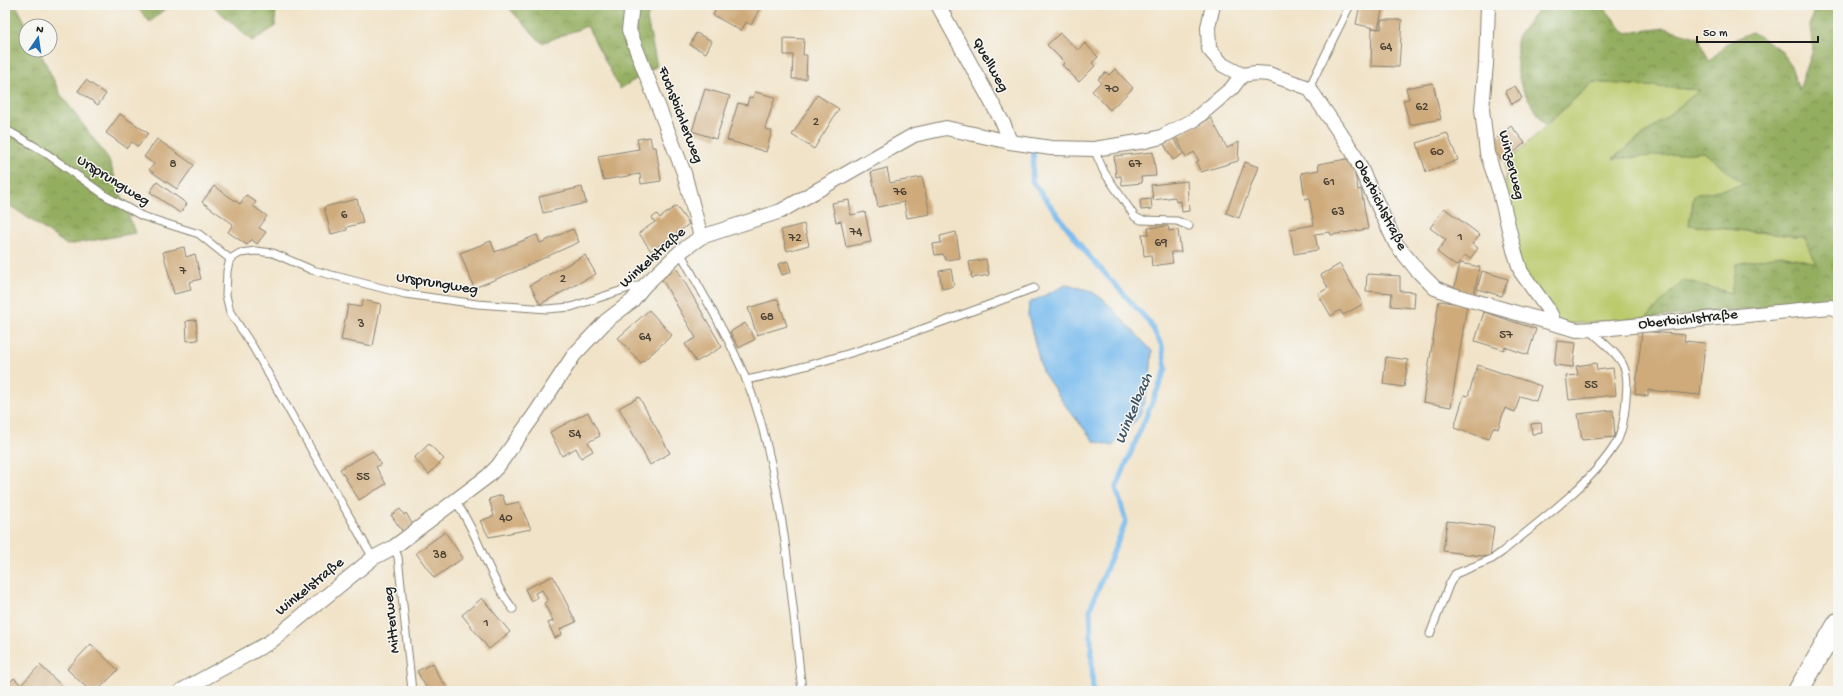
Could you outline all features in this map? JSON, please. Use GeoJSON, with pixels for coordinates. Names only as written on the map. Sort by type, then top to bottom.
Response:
{"type":"FeatureCollection","features":[{"type":"Feature","properties":{"kind":"street","name":"Fuchsbichlerweg"},"geometry":{"type":"LineString","coordinates":[[632,5],[629,30],[684,173],[701,237]]}},
{"type":"Feature","properties":{"kind":"street","name":"Quellweg"},"geometry":{"type":"LineString","coordinates":[[938,5],[1004,125],[1010,142]]}},
{"type":"Feature","properties":{"kind":"street"},"geometry":{"type":"LineString","coordinates":[[1213,5],[1208,27],[1209,49],[1223,65],[1242,75],[1256,73],[1269,74],[1309,88]]}},
{"type":"Feature","properties":{"kind":"street","name":"Winzerweg"},"geometry":{"type":"LineString","coordinates":[[1488,5],[1486,64],[1482,109],[1488,153],[1521,272],[1547,308],[1552,317],[1552,322]]}},
{"type":"Feature","properties":{"kind":"street"},"geometry":{"type":"LineString","coordinates":[[1010,142],[1052,148],[1094,149],[1161,137],[1194,120],[1232,88],[1242,75]]}},
{"type":"Feature","properties":{"kind":"street","name":"Oberbichlstraße"},"geometry":{"type":"LineString","coordinates":[[1309,88],[1353,152],[1396,244],[1416,270],[1435,288],[1453,295],[1577,330],[1831,307],[1838,310]]}},
{"type":"Feature","properties":{"kind":"street","name":"Winkelstraße"},"geometry":{"type":"LineString","coordinates":[[181,691],[270,642],[373,558],[394,547],[498,466],[574,355],[606,321],[632,301],[644,286],[680,252],[701,237],[781,211],[914,135],[946,128],[1010,142]]}},
{"type":"Feature","properties":{"kind":"street"},"geometry":{"type":"LineString","coordinates":[[1798,691],[1838,623]]}},
{"type":"Feature","properties":{"kind":"lane"},"geometry":{"type":"LineString","coordinates":[[1309,88],[1350,5]]}},
{"type":"Feature","properties":{"kind":"lane","name":"Ursprungweg"},"geometry":{"type":"LineString","coordinates":[[5,129],[43,151],[106,196],[142,216],[199,234],[230,260],[240,253],[256,251],[273,253],[312,270],[405,294],[477,304],[547,309],[571,307],[635,286],[644,286]]}},
{"type":"Feature","properties":{"kind":"lane"},"geometry":{"type":"LineString","coordinates":[[1094,149],[1104,172],[1135,216],[1141,220],[1167,220],[1189,226]]}},
{"type":"Feature","properties":{"kind":"lane"},"geometry":{"type":"LineString","coordinates":[[680,252],[737,358],[760,418],[772,469],[785,549],[802,691]]}},
{"type":"Feature","properties":{"kind":"lane"},"geometry":{"type":"LineString","coordinates":[[230,260],[227,271],[226,295],[230,312],[253,347],[373,558]]}},
{"type":"Feature","properties":{"kind":"lane"},"geometry":{"type":"LineString","coordinates":[[746,380],[815,363],[917,331],[1034,288]]}},
{"type":"Feature","properties":{"kind":"lane"},"geometry":{"type":"LineString","coordinates":[[1430,634],[1449,585],[1455,574],[1492,559],[1502,552],[1572,494],[1596,469],[1616,444],[1625,410],[1626,376],[1624,365],[1617,355],[1594,334],[1592,329]]}},
{"type":"Feature","properties":{"kind":"lane"},"geometry":{"type":"LineString","coordinates":[[455,501],[466,516],[497,582],[513,609]]}},
{"type":"Feature","properties":{"kind":"lane","name":"Mitterweg"},"geometry":{"type":"LineString","coordinates":[[394,547],[398,557],[412,691]]}},
{"type":"Feature","properties":{"kind":"green space"},"geometry":{"type":"Polygon","coordinates":[[[5,5],[16,5],[23,18],[18,18],[18,58],[43,58],[61,95],[108,158],[135,233],[67,245],[5,202],[5,5]]]}},
{"type":"Feature","properties":{"kind":"green space"},"geometry":{"type":"Polygon","coordinates":[[[135,5],[169,5],[150,22],[135,5]]]}},
{"type":"Feature","properties":{"kind":"green space"},"geometry":{"type":"Polygon","coordinates":[[[212,5],[276,5],[275,27],[252,41],[212,5]]]}},
{"type":"Feature","properties":{"kind":"green space"},"geometry":{"type":"Polygon","coordinates":[[[506,5],[651,5],[647,19],[657,66],[620,89],[587,26],[542,43],[506,5]]]}},
{"type":"Feature","properties":{"kind":"green space"},"geometry":{"type":"Polygon","coordinates":[[[1542,5],[1602,5],[1625,33],[1665,28],[1699,38],[1709,61],[1727,43],[1752,32],[1781,50],[1791,66],[1799,90],[1813,50],[1810,24],[1815,5],[1838,5],[1838,302],[1646,318],[1684,280],[1731,293],[1736,264],[1781,255],[1816,263],[1804,237],[1689,225],[1694,195],[1744,185],[1704,152],[1613,159],[1700,90],[1593,82],[1545,125],[1522,89],[1517,69],[1517,37],[1542,5]]]}},
{"type":"Feature","properties":{"kind":"green space"},"geometry":{"type":"Polygon","coordinates":[[[1593,82],[1701,90],[1613,158],[1704,152],[1745,185],[1694,195],[1689,225],[1805,237],[1816,263],[1781,255],[1731,293],[1684,280],[1646,318],[1567,324],[1549,322],[1515,267],[1505,196],[1506,163],[1593,82]]]}},
{"type":"Feature","properties":{"kind":"water"},"geometry":{"type":"Polygon","coordinates":[[[1066,285],[1089,290],[1104,300],[1152,351],[1150,382],[1140,416],[1113,446],[1094,441],[1068,409],[1042,371],[1028,315],[1029,303],[1066,285]]]}},
{"type":"Feature","properties":{"kind":"building"},"geometry":{"type":"Polygon","coordinates":[[[718,5],[757,5],[760,8],[751,25],[746,22],[741,31],[713,15],[718,5]]]}},
{"type":"Feature","properties":{"kind":"building"},"geometry":{"type":"Polygon","coordinates":[[[1360,5],[1383,6],[1378,29],[1356,24],[1360,5]]]}},
{"type":"Feature","properties":{"kind":"building"},"geometry":{"type":"Polygon","coordinates":[[[1381,20],[1402,20],[1399,67],[1371,66],[1372,28],[1381,29],[1381,20]]]}},
{"type":"Feature","properties":{"kind":"building"},"geometry":{"type":"Polygon","coordinates":[[[696,33],[712,41],[706,53],[690,45],[696,33]]]}},
{"type":"Feature","properties":{"kind":"building"},"geometry":{"type":"Polygon","coordinates":[[[1060,33],[1078,50],[1085,43],[1098,57],[1092,63],[1095,66],[1079,82],[1062,65],[1065,63],[1047,45],[1060,33]]]}},
{"type":"Feature","properties":{"kind":"building"},"geometry":{"type":"Polygon","coordinates":[[[784,38],[804,39],[803,55],[807,55],[806,79],[792,79],[793,55],[784,55],[784,38]]]}},
{"type":"Feature","properties":{"kind":"building"},"geometry":{"type":"Polygon","coordinates":[[[1115,69],[1133,88],[1110,110],[1092,91],[1101,82],[1098,79],[1106,72],[1109,75],[1115,69]]]}},
{"type":"Feature","properties":{"kind":"building"},"geometry":{"type":"Polygon","coordinates":[[[86,80],[106,94],[98,105],[78,91],[86,80]]]}},
{"type":"Feature","properties":{"kind":"building"},"geometry":{"type":"Polygon","coordinates":[[[1433,83],[1441,119],[1410,125],[1403,100],[1409,99],[1406,88],[1433,83]]]}},
{"type":"Feature","properties":{"kind":"building"},"geometry":{"type":"Polygon","coordinates":[[[1515,86],[1522,98],[1512,104],[1505,91],[1515,86]]]}},
{"type":"Feature","properties":{"kind":"building"},"geometry":{"type":"Polygon","coordinates":[[[705,89],[730,96],[716,139],[692,131],[705,89]]]}},
{"type":"Feature","properties":{"kind":"building"},"geometry":{"type":"Polygon","coordinates":[[[755,92],[775,97],[765,129],[772,131],[766,152],[727,140],[738,103],[747,105],[749,97],[753,98],[755,92]]]}},
{"type":"Feature","properties":{"kind":"building"},"geometry":{"type":"Polygon","coordinates":[[[817,95],[839,109],[814,149],[792,135],[817,95]]]}},
{"type":"Feature","properties":{"kind":"building"},"geometry":{"type":"Polygon","coordinates":[[[120,114],[148,133],[138,147],[132,142],[127,148],[106,133],[120,114]]]}},
{"type":"Feature","properties":{"kind":"building"},"geometry":{"type":"Polygon","coordinates":[[[1211,118],[1227,148],[1239,142],[1238,161],[1201,172],[1196,162],[1199,161],[1194,152],[1186,157],[1176,137],[1211,118]]]}},
{"type":"Feature","properties":{"kind":"building"},"geometry":{"type":"Polygon","coordinates":[[[1511,126],[1525,143],[1503,161],[1489,145],[1511,126]]]}},
{"type":"Feature","properties":{"kind":"building"},"geometry":{"type":"Polygon","coordinates":[[[1447,133],[1458,160],[1426,172],[1417,143],[1447,133]]]}},
{"type":"Feature","properties":{"kind":"building"},"geometry":{"type":"Polygon","coordinates":[[[650,137],[652,147],[656,147],[661,181],[641,184],[640,174],[603,180],[598,156],[639,149],[637,139],[650,137]]]}},
{"type":"Feature","properties":{"kind":"building"},"geometry":{"type":"Polygon","coordinates":[[[1173,138],[1183,154],[1173,160],[1164,144],[1173,138]]]}},
{"type":"Feature","properties":{"kind":"building"},"geometry":{"type":"Polygon","coordinates":[[[157,139],[194,165],[177,189],[149,170],[154,164],[144,157],[157,139]]]}},
{"type":"Feature","properties":{"kind":"building"},"geometry":{"type":"Polygon","coordinates":[[[1153,152],[1156,176],[1141,177],[1142,183],[1122,185],[1121,176],[1116,177],[1114,156],[1153,152]]]}},
{"type":"Feature","properties":{"kind":"building"},"geometry":{"type":"Polygon","coordinates":[[[1352,158],[1358,190],[1361,189],[1368,229],[1331,235],[1330,232],[1315,234],[1318,250],[1294,254],[1290,229],[1314,225],[1309,198],[1305,199],[1301,173],[1319,170],[1318,164],[1352,158]]]}},
{"type":"Feature","properties":{"kind":"building"},"geometry":{"type":"Polygon","coordinates":[[[1245,162],[1258,167],[1239,218],[1226,213],[1245,162]]]}},
{"type":"Feature","properties":{"kind":"building"},"geometry":{"type":"Polygon","coordinates":[[[887,168],[890,183],[922,177],[930,214],[907,218],[904,202],[878,207],[871,172],[887,168]]]}},
{"type":"Feature","properties":{"kind":"building"},"geometry":{"type":"Polygon","coordinates":[[[1187,181],[1189,211],[1182,212],[1181,201],[1176,202],[1175,197],[1153,200],[1151,185],[1187,181]]]}},
{"type":"Feature","properties":{"kind":"building"},"geometry":{"type":"Polygon","coordinates":[[[157,182],[187,204],[180,213],[150,192],[157,182]]]}},
{"type":"Feature","properties":{"kind":"building"},"geometry":{"type":"Polygon","coordinates":[[[214,186],[240,204],[246,195],[256,202],[253,206],[267,216],[259,228],[266,232],[257,244],[251,239],[247,245],[228,232],[233,224],[202,202],[214,186]]]}},
{"type":"Feature","properties":{"kind":"building"},"geometry":{"type":"Polygon","coordinates":[[[582,187],[586,203],[543,213],[539,197],[582,187]]]}},
{"type":"Feature","properties":{"kind":"building"},"geometry":{"type":"Polygon","coordinates":[[[357,199],[363,223],[347,227],[347,230],[331,234],[324,207],[357,199]]]}},
{"type":"Feature","properties":{"kind":"building"},"geometry":{"type":"Polygon","coordinates":[[[1151,199],[1152,209],[1141,210],[1140,200],[1151,199]]]}},
{"type":"Feature","properties":{"kind":"building"},"geometry":{"type":"Polygon","coordinates":[[[849,200],[851,215],[865,212],[871,242],[846,247],[841,221],[836,222],[832,203],[849,200]]]}},
{"type":"Feature","properties":{"kind":"building"},"geometry":{"type":"Polygon","coordinates":[[[676,206],[689,224],[674,235],[678,240],[670,246],[666,240],[651,251],[639,233],[655,222],[652,218],[657,214],[660,218],[676,206]]]}},
{"type":"Feature","properties":{"kind":"building"},"geometry":{"type":"Polygon","coordinates":[[[1444,208],[1480,235],[1472,244],[1478,248],[1470,259],[1465,255],[1456,266],[1437,252],[1446,240],[1430,228],[1444,208]]]}},
{"type":"Feature","properties":{"kind":"building"},"geometry":{"type":"Polygon","coordinates":[[[804,224],[809,245],[787,251],[781,230],[804,224]]]}},
{"type":"Feature","properties":{"kind":"building"},"geometry":{"type":"Polygon","coordinates":[[[1168,226],[1169,231],[1178,230],[1181,252],[1171,252],[1173,263],[1152,266],[1151,255],[1144,256],[1142,234],[1149,234],[1148,228],[1168,226]]]}},
{"type":"Feature","properties":{"kind":"building"},"geometry":{"type":"Polygon","coordinates":[[[573,229],[579,242],[526,267],[474,288],[460,253],[491,241],[495,252],[537,235],[540,243],[573,229]]]}},
{"type":"Feature","properties":{"kind":"building"},"geometry":{"type":"Polygon","coordinates":[[[956,232],[960,258],[946,260],[943,254],[935,255],[933,244],[941,243],[940,236],[956,232]]]}},
{"type":"Feature","properties":{"kind":"building"},"geometry":{"type":"Polygon","coordinates":[[[184,247],[186,257],[195,254],[201,279],[189,282],[191,290],[174,294],[163,252],[184,247]]]}},
{"type":"Feature","properties":{"kind":"building"},"geometry":{"type":"Polygon","coordinates":[[[585,255],[596,274],[540,304],[530,285],[585,255]]]}},
{"type":"Feature","properties":{"kind":"building"},"geometry":{"type":"Polygon","coordinates":[[[986,259],[989,275],[972,278],[969,262],[986,259]]]}},
{"type":"Feature","properties":{"kind":"building"},"geometry":{"type":"Polygon","coordinates":[[[788,261],[791,272],[782,275],[778,264],[788,261]]]}},
{"type":"Feature","properties":{"kind":"building"},"geometry":{"type":"Polygon","coordinates":[[[1460,263],[1480,267],[1474,294],[1454,290],[1460,263]]]}},
{"type":"Feature","properties":{"kind":"building"},"geometry":{"type":"Polygon","coordinates":[[[1340,264],[1363,304],[1343,315],[1340,310],[1331,316],[1318,294],[1328,288],[1321,275],[1340,264]]]}},
{"type":"Feature","properties":{"kind":"building"},"geometry":{"type":"Polygon","coordinates":[[[677,269],[722,347],[696,362],[685,344],[696,338],[661,278],[677,269]]]}},
{"type":"Feature","properties":{"kind":"building"},"geometry":{"type":"Polygon","coordinates":[[[951,269],[954,286],[942,289],[939,271],[951,269]]]}},
{"type":"Feature","properties":{"kind":"building"},"geometry":{"type":"Polygon","coordinates":[[[1482,271],[1508,279],[1502,296],[1477,289],[1482,271]]]}},
{"type":"Feature","properties":{"kind":"building"},"geometry":{"type":"Polygon","coordinates":[[[1367,274],[1400,276],[1400,291],[1415,292],[1414,308],[1391,306],[1392,293],[1366,291],[1367,274]]]}},
{"type":"Feature","properties":{"kind":"building"},"geometry":{"type":"Polygon","coordinates":[[[778,299],[787,326],[757,335],[748,308],[778,299]]]}},
{"type":"Feature","properties":{"kind":"building"},"geometry":{"type":"Polygon","coordinates":[[[363,300],[381,304],[373,346],[341,340],[348,305],[361,307],[363,300]]]}},
{"type":"Feature","properties":{"kind":"building"},"geometry":{"type":"Polygon","coordinates":[[[1439,301],[1467,305],[1451,407],[1423,402],[1439,301]]]}},
{"type":"Feature","properties":{"kind":"building"},"geometry":{"type":"Polygon","coordinates":[[[649,310],[672,335],[641,363],[618,338],[649,310]]]}},
{"type":"Feature","properties":{"kind":"building"},"geometry":{"type":"Polygon","coordinates":[[[1484,312],[1536,329],[1528,355],[1505,347],[1504,350],[1475,341],[1484,312]]]}},
{"type":"Feature","properties":{"kind":"building"},"geometry":{"type":"Polygon","coordinates":[[[196,320],[198,340],[187,341],[186,321],[196,320]]]}},
{"type":"Feature","properties":{"kind":"building"},"geometry":{"type":"Polygon","coordinates":[[[745,323],[755,339],[739,348],[730,332],[745,323]]]}},
{"type":"Feature","properties":{"kind":"building"},"geometry":{"type":"Polygon","coordinates":[[[1642,331],[1685,335],[1684,341],[1705,343],[1700,395],[1648,390],[1648,396],[1635,394],[1642,331]]]}},
{"type":"Feature","properties":{"kind":"building"},"geometry":{"type":"Polygon","coordinates":[[[1557,341],[1576,343],[1573,367],[1554,365],[1557,341]]]}},
{"type":"Feature","properties":{"kind":"building"},"geometry":{"type":"Polygon","coordinates":[[[1386,357],[1408,360],[1404,387],[1383,384],[1386,357]]]}},
{"type":"Feature","properties":{"kind":"building"},"geometry":{"type":"Polygon","coordinates":[[[1596,363],[1597,370],[1613,368],[1616,395],[1569,400],[1566,376],[1578,375],[1576,366],[1596,363]]]}},
{"type":"Feature","properties":{"kind":"building"},"geometry":{"type":"Polygon","coordinates":[[[1478,365],[1541,386],[1536,401],[1520,396],[1515,412],[1505,408],[1498,429],[1493,427],[1489,439],[1454,428],[1464,395],[1468,396],[1478,365]]]}},
{"type":"Feature","properties":{"kind":"building"},"geometry":{"type":"Polygon","coordinates":[[[639,397],[670,453],[650,465],[619,408],[639,397]]]}},
{"type":"Feature","properties":{"kind":"building"},"geometry":{"type":"Polygon","coordinates":[[[1613,410],[1615,437],[1582,440],[1578,414],[1613,410]]]}},
{"type":"Feature","properties":{"kind":"building"},"geometry":{"type":"Polygon","coordinates":[[[588,412],[600,436],[588,442],[593,451],[581,458],[576,448],[562,456],[550,432],[588,412]]]}},
{"type":"Feature","properties":{"kind":"building"},"geometry":{"type":"Polygon","coordinates":[[[1541,423],[1542,433],[1532,434],[1531,424],[1541,423]]]}},
{"type":"Feature","properties":{"kind":"building"},"geometry":{"type":"Polygon","coordinates":[[[429,444],[444,459],[429,474],[414,458],[429,444]]]}},
{"type":"Feature","properties":{"kind":"building"},"geometry":{"type":"Polygon","coordinates":[[[373,451],[381,464],[376,467],[386,484],[359,500],[340,469],[373,451]]]}},
{"type":"Feature","properties":{"kind":"building"},"geometry":{"type":"Polygon","coordinates":[[[502,495],[506,505],[519,502],[531,529],[489,537],[480,521],[494,516],[489,499],[502,495]]]}},
{"type":"Feature","properties":{"kind":"building"},"geometry":{"type":"Polygon","coordinates":[[[400,509],[404,515],[406,513],[413,525],[403,532],[391,515],[400,509]]]}},
{"type":"Feature","properties":{"kind":"building"},"geometry":{"type":"Polygon","coordinates":[[[1447,521],[1494,527],[1490,557],[1443,551],[1447,521]]]}},
{"type":"Feature","properties":{"kind":"building"},"geometry":{"type":"Polygon","coordinates":[[[445,532],[463,558],[434,578],[416,553],[445,532]]]}},
{"type":"Feature","properties":{"kind":"building"},"geometry":{"type":"Polygon","coordinates":[[[553,576],[576,622],[560,629],[562,634],[555,638],[548,623],[553,621],[544,603],[548,601],[542,590],[535,593],[537,598],[531,601],[525,589],[553,576]]]}},
{"type":"Feature","properties":{"kind":"building"},"geometry":{"type":"Polygon","coordinates":[[[482,598],[510,632],[489,649],[462,615],[482,598]]]}},
{"type":"Feature","properties":{"kind":"building"},"geometry":{"type":"Polygon","coordinates":[[[91,644],[118,670],[97,691],[90,691],[67,669],[91,644]]]}},
{"type":"Feature","properties":{"kind":"building"},"geometry":{"type":"Polygon","coordinates":[[[433,663],[438,675],[447,687],[441,691],[428,691],[417,671],[433,663]]]}},
{"type":"Feature","properties":{"kind":"building"},"geometry":{"type":"Polygon","coordinates":[[[40,665],[65,689],[64,691],[5,691],[5,687],[14,678],[21,685],[40,665]]]}},
{"type":"Feature","properties":{"kind":"waterway","name":"Winkelbach"},"geometry":{"type":"LineString","coordinates":[[1034,149],[1032,181],[1088,255],[1150,323],[1162,346],[1166,369],[1116,488],[1126,521],[1090,609],[1093,691]]}}]}
